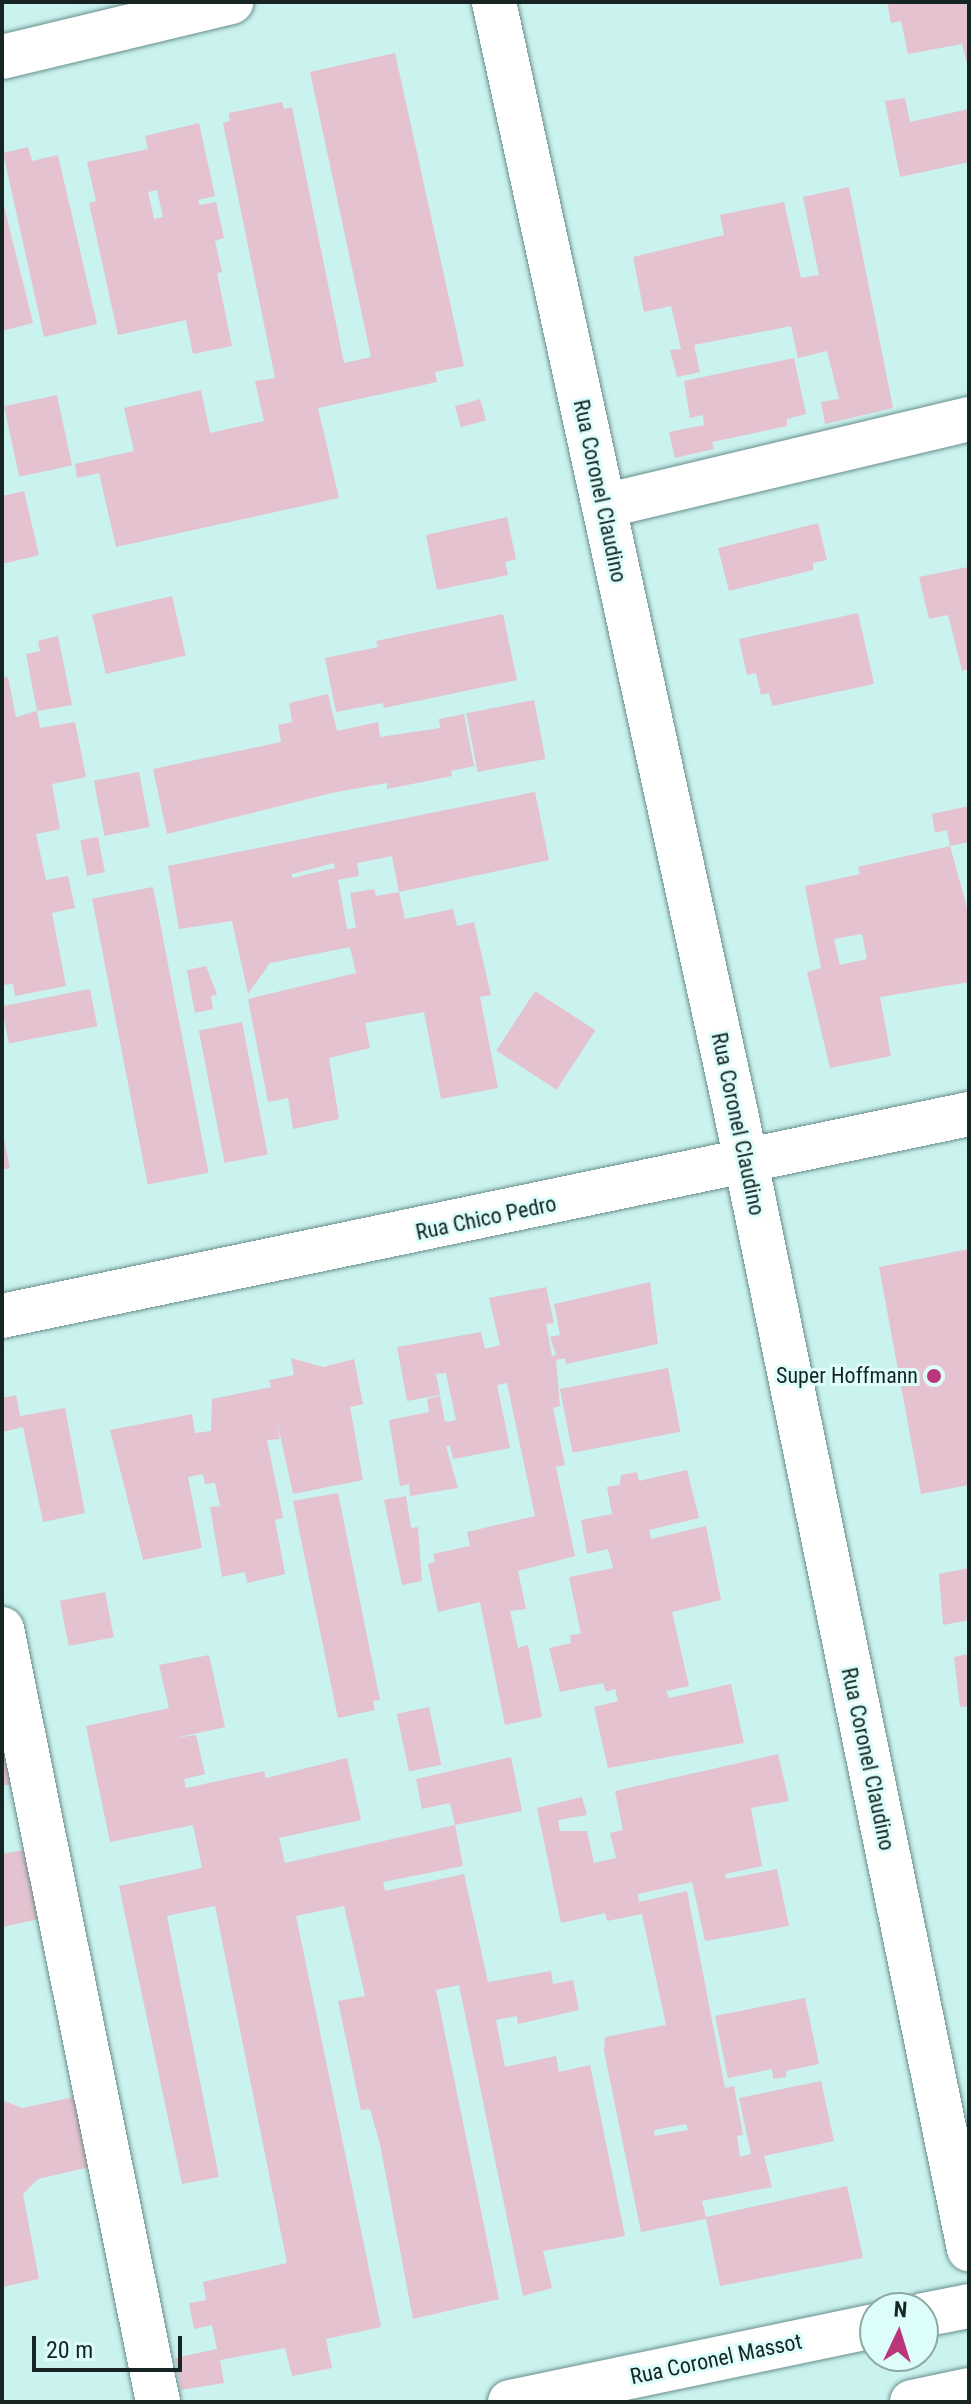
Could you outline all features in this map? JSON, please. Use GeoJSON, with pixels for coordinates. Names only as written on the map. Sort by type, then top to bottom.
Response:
{"type":"FeatureCollection","features":[{"type":"Feature","properties":{"kind":"street"},"geometry":{"type":"LineString","coordinates":[[2,57],[231,2]]}},
{"type":"Feature","properties":{"kind":"street","name":"Rua Coronel Claudino"},"geometry":{"type":"LineString","coordinates":[[494,2],[747,1165],[969,2249]]}},
{"type":"Feature","properties":{"kind":"street"},"geometry":{"type":"LineString","coordinates":[[604,506],[969,419]]}},
{"type":"Feature","properties":{"kind":"street","name":"Rua Chico Pedro"},"geometry":{"type":"LineString","coordinates":[[2,1316],[747,1165],[969,1114]]}},
{"type":"Feature","properties":{"kind":"street"},"geometry":{"type":"LineString","coordinates":[[2,1629],[158,2402]]}},
{"type":"Feature","properties":{"kind":"street"},"geometry":{"type":"LineString","coordinates":[[939,2312],[969,2306]]}},
{"type":"Feature","properties":{"kind":"street","name":"Rua Coronel Massot"},"geometry":{"type":"LineString","coordinates":[[510,2402],[859,2329]]}},
{"type":"Feature","properties":{"kind":"street"},"geometry":{"type":"LineString","coordinates":[[920,2401],[969,2390]]}},
{"type":"Feature","properties":{"kind":"building"},"geometry":{"type":"Polygon","coordinates":[[[887,2],[969,2],[969,71],[962,44],[908,54],[901,21],[891,23],[887,2]]]}},
{"type":"Feature","properties":{"kind":"building"},"geometry":{"type":"Polygon","coordinates":[[[395,53],[464,366],[435,372],[437,382],[318,408],[339,498],[116,547],[99,473],[77,478],[75,464],[134,451],[124,408],[201,390],[210,433],[264,421],[255,381],[275,378],[223,123],[230,121],[229,113],[282,102],[284,109],[292,107],[344,363],[371,357],[310,72],[395,53]]]}},
{"type":"Feature","properties":{"kind":"building"},"geometry":{"type":"Polygon","coordinates":[[[905,98],[910,122],[969,109],[969,162],[900,177],[885,101],[905,98]]]}},
{"type":"Feature","properties":{"kind":"building"},"geometry":{"type":"Polygon","coordinates":[[[199,123],[215,196],[198,200],[200,205],[216,202],[224,238],[215,241],[222,272],[217,273],[232,346],[193,354],[186,320],[118,335],[89,203],[96,201],[87,162],[148,149],[145,136],[199,123]],[[157,190],[148,192],[154,219],[163,217],[157,190]]]}},
{"type":"Feature","properties":{"kind":"building"},"geometry":{"type":"Polygon","coordinates":[[[28,147],[32,161],[58,155],[97,324],[44,337],[3,153],[28,147]]]}},
{"type":"Feature","properties":{"kind":"building"},"geometry":{"type":"Polygon","coordinates":[[[849,187],[893,408],[825,424],[821,402],[839,399],[827,351],[798,358],[791,326],[694,345],[700,372],[677,377],[670,350],[681,349],[671,306],[644,312],[633,257],[724,235],[720,215],[784,202],[801,278],[819,275],[803,197],[849,187]]]}},
{"type":"Feature","properties":{"kind":"building"},"geometry":{"type":"Polygon","coordinates":[[[2,198],[33,323],[2,331],[2,198]]]}},
{"type":"Feature","properties":{"kind":"building"},"geometry":{"type":"Polygon","coordinates":[[[794,358],[806,414],[787,419],[787,426],[712,442],[714,449],[675,458],[669,432],[704,425],[703,415],[690,418],[684,381],[794,358]]]}},
{"type":"Feature","properties":{"kind":"building"},"geometry":{"type":"Polygon","coordinates":[[[57,395],[72,465],[19,477],[4,406],[57,395]]]}},
{"type":"Feature","properties":{"kind":"building"},"geometry":{"type":"Polygon","coordinates":[[[480,399],[486,420],[461,427],[455,406],[480,399]]]}},
{"type":"Feature","properties":{"kind":"building"},"geometry":{"type":"Polygon","coordinates":[[[24,491],[39,555],[2,564],[2,496],[24,491]]]}},
{"type":"Feature","properties":{"kind":"building"},"geometry":{"type":"Polygon","coordinates":[[[507,517],[516,559],[505,562],[508,575],[437,590],[426,535],[507,517]]]}},
{"type":"Feature","properties":{"kind":"building"},"geometry":{"type":"Polygon","coordinates":[[[818,523],[827,560],[813,563],[813,570],[729,591],[718,548],[818,523]]]}},
{"type":"Feature","properties":{"kind":"building"},"geometry":{"type":"Polygon","coordinates":[[[968,567],[969,669],[962,671],[948,615],[929,619],[919,577],[968,567]]]}},
{"type":"Feature","properties":{"kind":"building"},"geometry":{"type":"Polygon","coordinates":[[[172,596],[186,655],[106,674],[92,614],[172,596]]]}},
{"type":"Feature","properties":{"kind":"building"},"geometry":{"type":"Polygon","coordinates":[[[858,613],[874,684],[772,706],[769,693],[761,695],[756,673],[747,675],[739,639],[858,613]]]}},
{"type":"Feature","properties":{"kind":"building"},"geometry":{"type":"Polygon","coordinates":[[[503,614],[517,680],[384,708],[383,703],[336,712],[325,658],[378,647],[376,641],[503,614]]]}},
{"type":"Feature","properties":{"kind":"building"},"geometry":{"type":"Polygon","coordinates":[[[58,636],[72,705],[37,711],[26,654],[40,651],[38,641],[58,636]]]}},
{"type":"Feature","properties":{"kind":"building"},"geometry":{"type":"Polygon","coordinates":[[[8,677],[16,717],[37,711],[40,728],[75,722],[86,777],[52,784],[60,829],[36,834],[46,880],[68,876],[75,908],[52,913],[66,986],[15,996],[13,984],[2,985],[2,678],[8,677]]]}},
{"type":"Feature","properties":{"kind":"building"},"geometry":{"type":"Polygon","coordinates":[[[328,694],[337,731],[378,722],[380,737],[440,728],[439,719],[464,714],[474,766],[451,771],[452,776],[387,789],[387,783],[336,792],[167,834],[153,769],[281,742],[278,725],[292,722],[289,703],[328,694]]]}},
{"type":"Feature","properties":{"kind":"building"},"geometry":{"type":"Polygon","coordinates":[[[534,700],[545,759],[478,772],[466,713],[534,700]]]}},
{"type":"Feature","properties":{"kind":"building"},"geometry":{"type":"Polygon","coordinates":[[[139,772],[150,827],[105,836],[94,781],[139,772]]]}},
{"type":"Feature","properties":{"kind":"building"},"geometry":{"type":"Polygon","coordinates":[[[535,792],[549,860],[399,892],[405,919],[453,909],[457,926],[474,922],[491,995],[480,997],[498,1088],[441,1099],[424,1012],[365,1023],[370,1048],[329,1058],[339,1119],[293,1129],[288,1098],[268,1102],[248,999],[356,973],[350,947],[270,963],[248,994],[232,921],[179,929],[168,866],[535,792]],[[392,856],[357,863],[359,876],[338,880],[347,929],[356,928],[350,893],[374,889],[376,896],[399,892],[392,856]],[[334,863],[292,874],[292,878],[335,868],[334,863]]]}},
{"type":"Feature","properties":{"kind":"building"},"geometry":{"type":"Polygon","coordinates":[[[969,806],[969,842],[950,846],[947,830],[935,833],[932,814],[969,806]]]}},
{"type":"Feature","properties":{"kind":"building"},"geometry":{"type":"Polygon","coordinates":[[[98,837],[105,872],[87,876],[80,840],[98,837]]]}},
{"type":"Feature","properties":{"kind":"building"},"geometry":{"type":"Polygon","coordinates":[[[950,846],[969,915],[969,982],[880,997],[891,1056],[830,1068],[807,972],[821,968],[805,886],[860,874],[858,867],[950,846]],[[862,934],[834,939],[840,965],[867,959],[862,934]]]}},
{"type":"Feature","properties":{"kind":"building"},"geometry":{"type":"Polygon","coordinates":[[[153,887],[209,1173],[148,1184],[92,899],[153,887]]]}},
{"type":"Feature","properties":{"kind":"building"},"geometry":{"type":"Polygon","coordinates":[[[206,966],[217,995],[211,996],[213,1009],[195,1013],[187,970],[206,966]]]}},
{"type":"Feature","properties":{"kind":"building"},"geometry":{"type":"Polygon","coordinates":[[[90,989],[97,1026],[9,1043],[2,1006],[90,989]]]}},
{"type":"Feature","properties":{"kind":"building"},"geometry":{"type":"Polygon","coordinates":[[[535,991],[595,1030],[557,1090],[496,1051],[535,991]]]}},
{"type":"Feature","properties":{"kind":"building"},"geometry":{"type":"Polygon","coordinates":[[[242,1022],[268,1155],[225,1163],[199,1030],[242,1022]]]}},
{"type":"Feature","properties":{"kind":"building"},"geometry":{"type":"Polygon","coordinates":[[[2,1130],[10,1168],[2,1170],[2,1130]]]}},
{"type":"Feature","properties":{"kind":"building","name":"Super Hoffmann"},"geometry":{"type":"Polygon","coordinates":[[[969,1249],[969,1485],[921,1494],[879,1267],[969,1249]]]}},
{"type":"Feature","properties":{"kind":"building"},"geometry":{"type":"Polygon","coordinates":[[[650,1282],[658,1344],[566,1364],[565,1358],[556,1360],[560,1406],[553,1408],[565,1465],[556,1467],[575,1556],[518,1571],[526,1609],[510,1611],[518,1648],[528,1645],[542,1717],[505,1725],[480,1602],[438,1612],[428,1564],[435,1562],[433,1554],[470,1546],[467,1532],[535,1516],[507,1383],[497,1385],[510,1448],[453,1459],[450,1446],[446,1446],[458,1488],[410,1496],[409,1484],[400,1486],[389,1420],[429,1412],[427,1399],[440,1396],[445,1422],[456,1420],[446,1373],[436,1374],[440,1395],[407,1401],[397,1347],[481,1332],[485,1349],[500,1345],[489,1298],[546,1287],[554,1323],[546,1324],[552,1356],[556,1355],[550,1337],[560,1335],[554,1304],[650,1282]]]}},
{"type":"Feature","properties":{"kind":"building"},"geometry":{"type":"Polygon","coordinates":[[[291,1358],[323,1367],[354,1359],[363,1404],[350,1407],[363,1480],[293,1494],[277,1421],[280,1439],[267,1440],[283,1518],[275,1520],[285,1574],[247,1583],[245,1572],[222,1577],[210,1507],[220,1506],[215,1483],[205,1484],[203,1474],[188,1477],[202,1548],[143,1560],[110,1430],[192,1414],[195,1433],[211,1431],[212,1399],[271,1387],[269,1380],[294,1375],[291,1358]]]}},
{"type":"Feature","properties":{"kind":"building"},"geometry":{"type":"Polygon","coordinates":[[[668,1368],[680,1432],[572,1453],[560,1389],[668,1368]]]}},
{"type":"Feature","properties":{"kind":"building"},"geometry":{"type":"Polygon","coordinates":[[[16,1395],[20,1416],[65,1408],[85,1513],[43,1522],[23,1427],[2,1432],[2,1398],[16,1395]]]}},
{"type":"Feature","properties":{"kind":"building"},"geometry":{"type":"Polygon","coordinates":[[[687,1470],[699,1518],[649,1530],[651,1539],[706,1526],[721,1600],[672,1612],[689,1686],[666,1691],[669,1698],[731,1684],[744,1743],[608,1768],[594,1707],[618,1701],[615,1689],[606,1692],[603,1683],[560,1692],[549,1648],[571,1643],[570,1635],[581,1634],[569,1577],[613,1568],[608,1549],[587,1554],[581,1520],[612,1514],[607,1487],[620,1485],[621,1475],[637,1472],[639,1481],[687,1470]]]}},
{"type":"Feature","properties":{"kind":"building"},"geometry":{"type":"Polygon","coordinates":[[[338,1493],[380,1700],[373,1701],[375,1710],[338,1718],[293,1501],[338,1493]]]}},
{"type":"Feature","properties":{"kind":"building"},"geometry":{"type":"Polygon","coordinates":[[[406,1496],[411,1528],[418,1527],[422,1581],[402,1585],[384,1500],[406,1496]]]}},
{"type":"Feature","properties":{"kind":"building"},"geometry":{"type":"Polygon","coordinates":[[[969,1568],[969,1620],[943,1625],[939,1574],[969,1568]]]}},
{"type":"Feature","properties":{"kind":"building"},"geometry":{"type":"Polygon","coordinates":[[[105,1592],[114,1637],[69,1646],[60,1601],[105,1592]]]}},
{"type":"Feature","properties":{"kind":"building"},"geometry":{"type":"Polygon","coordinates":[[[969,1654],[969,1706],[960,1707],[954,1657],[969,1654]]]}},
{"type":"Feature","properties":{"kind":"building"},"geometry":{"type":"Polygon","coordinates":[[[209,1655],[225,1727],[175,1738],[196,1735],[205,1774],[184,1779],[186,1788],[264,1771],[266,1778],[347,1758],[361,1820],[279,1838],[285,1863],[455,1825],[463,1866],[383,1882],[385,1891],[464,1874],[488,1982],[551,1971],[553,1984],[573,1980],[579,2010],[518,2024],[517,2016],[496,2020],[505,2067],[556,2056],[559,2072],[590,2065],[625,2236],[543,2251],[552,2288],[523,2296],[459,1985],[436,1990],[499,2299],[413,2319],[380,2144],[370,2109],[361,2110],[338,2001],[365,1996],[344,1906],[296,1916],[381,2327],[326,2339],[332,2368],[292,2376],[285,2348],[220,2360],[224,2383],[181,2390],[175,2358],[217,2349],[212,2325],[194,2329],[189,2303],[206,2300],[203,2282],[287,2263],[215,1906],[167,1916],[219,2177],[182,2184],[119,1886],[202,1868],[193,1825],[110,1842],[86,1726],[169,1708],[159,1665],[209,1655]]]}},
{"type":"Feature","properties":{"kind":"building"},"geometry":{"type":"Polygon","coordinates":[[[2,1706],[20,1782],[2,1786],[2,1706]]]}},
{"type":"Feature","properties":{"kind":"building"},"geometry":{"type":"Polygon","coordinates":[[[429,1707],[441,1765],[409,1772],[397,1714],[429,1707]]]}},
{"type":"Feature","properties":{"kind":"building"},"geometry":{"type":"Polygon","coordinates":[[[778,1754],[789,1801],[751,1808],[762,1866],[725,1874],[726,1879],[777,1869],[789,1926],[705,1941],[692,1882],[638,1894],[639,1902],[687,1891],[725,2088],[734,2086],[743,2135],[737,2136],[740,2157],[751,2154],[739,2098],[821,2081],[834,2141],[764,2156],[772,2187],[702,2201],[706,2217],[847,2186],[863,2258],[720,2286],[706,2219],[641,2232],[604,2051],[605,2037],[666,2025],[642,1914],[607,1921],[605,1913],[561,1923],[537,1808],[582,1797],[587,1815],[558,1820],[560,1831],[587,1831],[594,1863],[616,1858],[610,1833],[623,1830],[615,1791],[778,1754]],[[686,2124],[654,2130],[655,2136],[688,2130],[686,2124]]]}},
{"type":"Feature","properties":{"kind":"building"},"geometry":{"type":"Polygon","coordinates":[[[511,1757],[522,1811],[455,1825],[450,1803],[422,1809],[416,1779],[511,1757]]]}},
{"type":"Feature","properties":{"kind":"building"},"geometry":{"type":"Polygon","coordinates":[[[35,1848],[49,1917],[2,1927],[2,1854],[35,1848]]]}},
{"type":"Feature","properties":{"kind":"building"},"geometry":{"type":"Polygon","coordinates":[[[805,1998],[819,2064],[786,2071],[786,2077],[773,2079],[772,2069],[728,2078],[715,2016],[805,1998]]]}},
{"type":"Feature","properties":{"kind":"building"},"geometry":{"type":"Polygon","coordinates":[[[88,2094],[103,2164],[38,2179],[23,2194],[39,2279],[2,2287],[2,2100],[22,2108],[88,2094]]]}},
{"type":"Feature","properties":{"kind":"place","name":"Super Hoffmann"},"geometry":{"type":"Point","coordinates":[934,1376]}}]}
